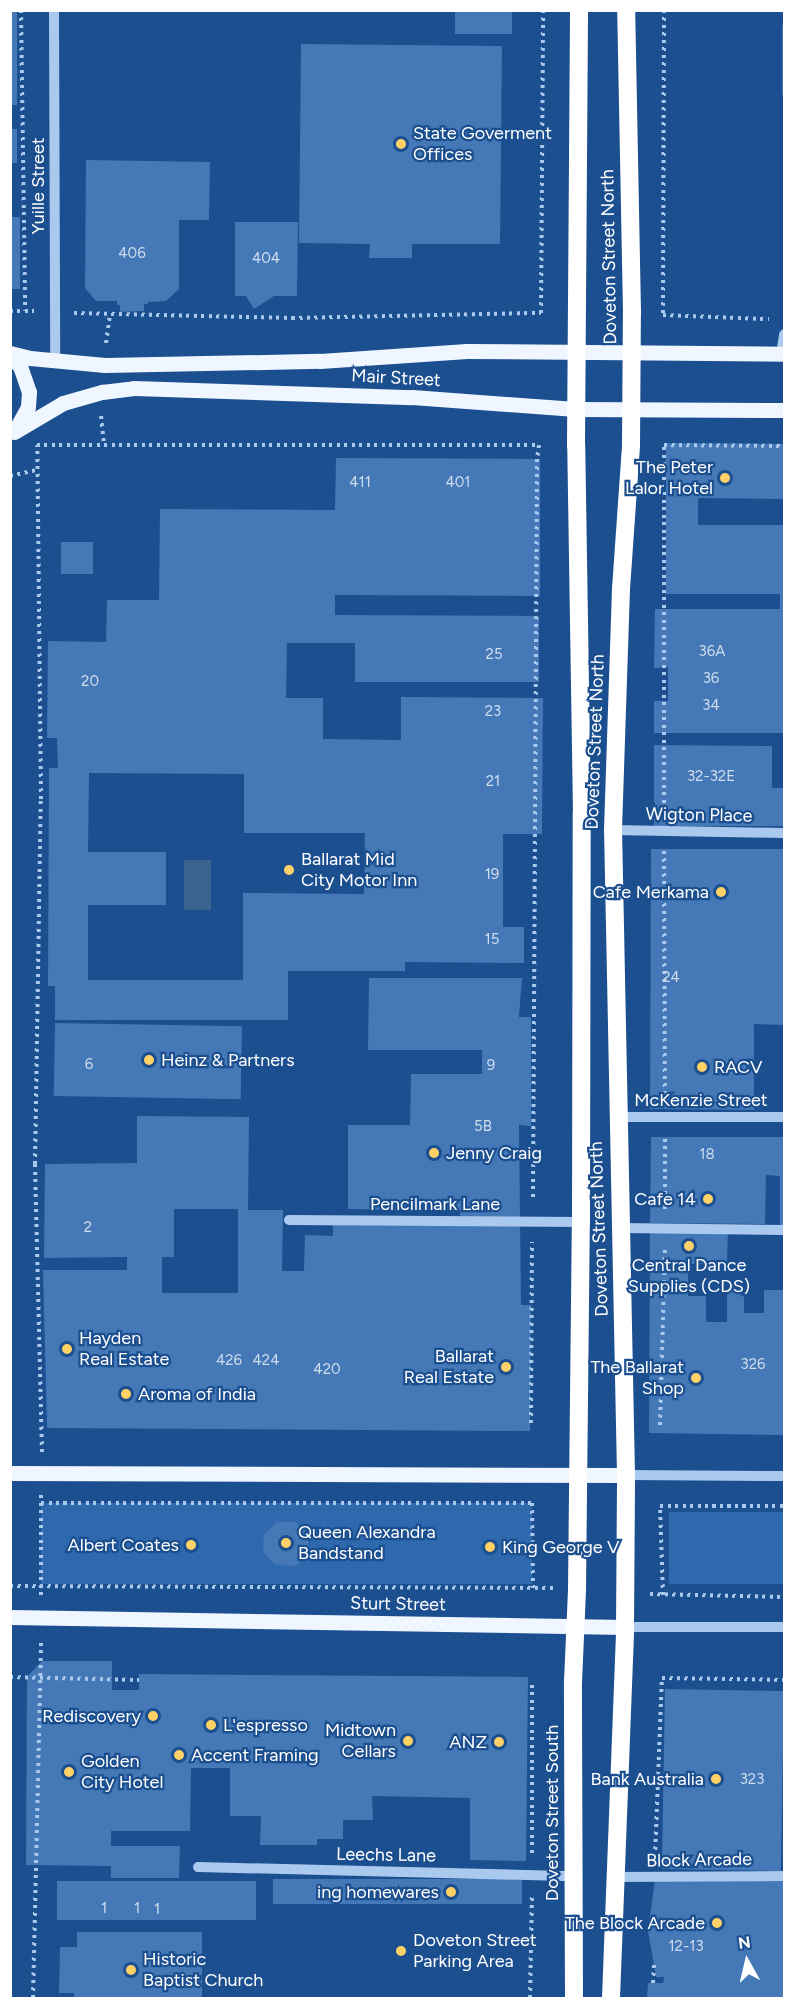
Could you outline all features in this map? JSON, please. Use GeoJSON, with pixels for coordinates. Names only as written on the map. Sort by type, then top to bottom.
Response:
{"type":"FeatureCollection","features":[{"type":"Feature","properties":{"kind":"highway","name":"Doveton Street North"},"geometry":{"type":"LineString","coordinates":[[576,1627],[576,1475],[581,1221],[582,813],[576,409],[579,10]]}},
{"type":"Feature","properties":{"kind":"highway","name":"Doveton Street North"},"geometry":{"type":"LineString","coordinates":[[625,1628],[626,1475],[613,830],[621,589],[631,445],[632,351],[626,10]]}},
{"type":"Feature","properties":{"kind":"highway","name":"Doveton Street South"},"geometry":{"type":"LineString","coordinates":[[574,1998],[573,1682],[576,1627]]}},
{"type":"Feature","properties":{"kind":"highway"},"geometry":{"type":"LineString","coordinates":[[610,1998],[625,1628]]}},
{"type":"Feature","properties":{"kind":"main road","name":"Mair Street"},"geometry":{"type":"LineString","coordinates":[[10,355],[105,365],[308,361],[467,351],[577,350],[783,354]]}},
{"type":"Feature","properties":{"kind":"main road"},"geometry":{"type":"LineString","coordinates":[[10,355],[20,366],[29,392],[28,407],[23,420],[12,434]]}},
{"type":"Feature","properties":{"kind":"main road","name":"Mair Street"},"geometry":{"type":"LineString","coordinates":[[12,434],[63,403],[102,392],[134,388],[412,397],[576,409],[784,410]]}},
{"type":"Feature","properties":{"kind":"main road"},"geometry":{"type":"LineString","coordinates":[[10,1473],[626,1475]]}},
{"type":"Feature","properties":{"kind":"main road","name":"Sturt Street"},"geometry":{"type":"LineString","coordinates":[[10,1617],[625,1628]]}},
{"type":"Feature","properties":{"kind":"street","name":"Yuille Street"},"geometry":{"type":"LineString","coordinates":[[54,10],[55,361]]}},
{"type":"Feature","properties":{"kind":"street"},"geometry":{"type":"LineString","coordinates":[[783,354],[784,334]]}},
{"type":"Feature","properties":{"kind":"street","name":"Wigton Place"},"geometry":{"type":"LineString","coordinates":[[613,830],[784,833]]}},
{"type":"Feature","properties":{"kind":"street","name":"McKenzie Street"},"geometry":{"type":"LineString","coordinates":[[617,1117],[664,1115],[784,1117]]}},
{"type":"Feature","properties":{"kind":"street","name":"Pencilmark Lane"},"geometry":{"type":"LineString","coordinates":[[289,1220],[581,1221]]}},
{"type":"Feature","properties":{"kind":"street"},"geometry":{"type":"LineString","coordinates":[[620,1228],[784,1230]]}},
{"type":"Feature","properties":{"kind":"street"},"geometry":{"type":"LineString","coordinates":[[626,1475],[784,1476]]}},
{"type":"Feature","properties":{"kind":"street","name":"Sturt Street"},"geometry":{"type":"LineString","coordinates":[[625,1628],[784,1627]]}},
{"type":"Feature","properties":{"kind":"street","name":"Leechs Lane"},"geometry":{"type":"LineString","coordinates":[[198,1867],[573,1876]]}},
{"type":"Feature","properties":{"kind":"street","name":"Block Arcade"},"geometry":{"type":"LineString","coordinates":[[615,1877],[784,1876]]}},
{"type":"Feature","properties":{"kind":"path"},"geometry":{"type":"LineString","coordinates":[[10,311],[25,311],[21,10]]}},
{"type":"Feature","properties":{"kind":"path"},"geometry":{"type":"LineString","coordinates":[[79,313],[292,318],[542,312],[543,10]]}},
{"type":"Feature","properties":{"kind":"path"},"geometry":{"type":"LineString","coordinates":[[664,10],[663,315],[775,319]]}},
{"type":"Feature","properties":{"kind":"path"},"geometry":{"type":"LineString","coordinates":[[33,1998],[42,1584],[42,1472],[35,1164],[41,799],[37,445],[539,445],[531,1424]]}},
{"type":"Feature","properties":{"kind":"path"},"geometry":{"type":"LineString","coordinates":[[660,1425],[665,1228],[664,445],[784,446]]}},
{"type":"Feature","properties":{"kind":"path"},"geometry":{"type":"LineString","coordinates":[[10,476],[37,470]]}},
{"type":"Feature","properties":{"kind":"path"},"geometry":{"type":"LineString","coordinates":[[10,1586],[42,1584],[533,1588],[532,1503],[41,1503]]}},
{"type":"Feature","properties":{"kind":"path"},"geometry":{"type":"LineString","coordinates":[[784,1506],[660,1506],[663,1595],[784,1597]]}},
{"type":"Feature","properties":{"kind":"path"},"geometry":{"type":"LineString","coordinates":[[10,1677],[139,1680]]}},
{"type":"Feature","properties":{"kind":"path"},"geometry":{"type":"LineString","coordinates":[[654,1878],[662,1678],[784,1680]]}},
{"type":"Feature","properties":{"kind":"path"},"geometry":{"type":"LineString","coordinates":[[530,1998],[532,1685]]}},
{"type":"Feature","properties":{"kind":"path"},"geometry":{"type":"LineString","coordinates":[[653,1983],[654,1963]]}},
{"type":"Feature","properties":{"kind":"shaded area"},"geometry":{"type":"Polygon","coordinates":[[[184,860],[211,860],[211,910],[184,910],[184,860]]]}},
{"type":"Feature","properties":{"kind":"shaded area"},"geometry":{"type":"Polygon","coordinates":[[[41,1503],[532,1503],[532,1584],[41,1584],[41,1503]]]}},
{"type":"Feature","properties":{"kind":"shaded area"},"geometry":{"type":"Polygon","coordinates":[[[669,1512],[784,1512],[784,1584],[669,1584],[669,1512]]]}},
{"type":"Feature","properties":{"kind":"building"},"geometry":{"type":"Polygon","coordinates":[[[10,10],[17,10],[17,105],[10,105],[10,10]]]}},
{"type":"Feature","properties":{"kind":"building"},"geometry":{"type":"Polygon","coordinates":[[[455,10],[512,10],[512,34],[455,34],[455,10]]]}},
{"type":"Feature","properties":{"kind":"building"},"geometry":{"type":"Polygon","coordinates":[[[782,25],[784,25],[784,95],[782,95],[782,25]]]}},
{"type":"Feature","properties":{"kind":"building","name":"State Goverment Offices"},"geometry":{"type":"Polygon","coordinates":[[[301,44],[502,46],[500,244],[412,244],[412,258],[369,258],[370,244],[299,243],[301,44]]]}},
{"type":"Feature","properties":{"kind":"building"},"geometry":{"type":"Polygon","coordinates":[[[10,129],[17,129],[17,163],[10,163],[10,129]]]}},
{"type":"Feature","properties":{"kind":"building"},"geometry":{"type":"Polygon","coordinates":[[[86,160],[210,162],[209,220],[179,220],[179,289],[166,301],[148,302],[144,304],[144,311],[120,312],[120,305],[117,305],[117,301],[96,301],[85,288],[86,160]]]}},
{"type":"Feature","properties":{"kind":"building"},"geometry":{"type":"Polygon","coordinates":[[[10,217],[20,217],[20,289],[10,289],[10,217]]]}},
{"type":"Feature","properties":{"kind":"building"},"geometry":{"type":"Polygon","coordinates":[[[235,222],[298,222],[297,296],[274,296],[254,309],[246,296],[235,296],[235,222]]]}},
{"type":"Feature","properties":{"kind":"building"},"geometry":{"type":"Polygon","coordinates":[[[666,443],[784,444],[784,499],[698,498],[698,525],[784,525],[784,733],[654,733],[654,701],[668,701],[668,667],[654,668],[655,609],[780,609],[780,594],[666,594],[666,443]]]}},
{"type":"Feature","properties":{"kind":"building"},"geometry":{"type":"Polygon","coordinates":[[[336,458],[540,459],[540,596],[335,595],[335,615],[539,616],[539,682],[355,682],[355,643],[287,643],[286,698],[323,698],[323,739],[401,740],[401,697],[543,698],[542,834],[503,834],[503,927],[524,927],[524,963],[405,962],[405,971],[288,971],[288,1020],[55,1020],[55,986],[48,986],[49,768],[58,768],[57,738],[47,738],[48,641],[106,642],[107,600],[159,600],[160,509],[335,510],[336,458]],[[89,773],[88,852],[166,852],[166,905],[88,905],[88,980],[243,980],[243,893],[364,894],[365,833],[244,833],[244,774],[89,773]]]}},
{"type":"Feature","properties":{"kind":"building"},"geometry":{"type":"Polygon","coordinates":[[[61,542],[93,542],[93,574],[61,574],[61,542]]]}},
{"type":"Feature","properties":{"kind":"building"},"geometry":{"type":"Polygon","coordinates":[[[654,745],[772,746],[772,788],[784,788],[784,826],[654,826],[654,745]]]}},
{"type":"Feature","properties":{"kind":"building"},"geometry":{"type":"Polygon","coordinates":[[[651,849],[784,849],[784,1025],[754,1024],[754,1110],[650,1109],[651,849]]]}},
{"type":"Feature","properties":{"kind":"building"},"geometry":{"type":"Polygon","coordinates":[[[369,978],[522,978],[519,1017],[531,1017],[531,1126],[519,1125],[521,1305],[531,1305],[530,1431],[47,1428],[43,1270],[127,1270],[127,1257],[44,1258],[45,1164],[137,1163],[137,1116],[249,1117],[248,1210],[283,1210],[282,1271],[304,1271],[305,1235],[333,1236],[333,1225],[460,1226],[460,1211],[348,1209],[348,1125],[410,1125],[411,1074],[482,1074],[482,1050],[368,1050],[369,978]],[[174,1209],[174,1257],[162,1257],[162,1293],[238,1293],[238,1209],[174,1209]]]}},
{"type":"Feature","properties":{"kind":"building","name":"Heinz & Partners"},"geometry":{"type":"Polygon","coordinates":[[[55,1023],[242,1026],[241,1099],[54,1096],[55,1023]]]}},
{"type":"Feature","properties":{"kind":"building"},"geometry":{"type":"Polygon","coordinates":[[[651,1137],[784,1137],[784,1225],[780,1225],[780,1176],[766,1175],[765,1224],[650,1223],[651,1137]]]}},
{"type":"Feature","properties":{"kind":"building"},"geometry":{"type":"Polygon","coordinates":[[[650,1228],[728,1228],[727,1264],[688,1264],[688,1296],[706,1296],[706,1322],[727,1322],[727,1290],[744,1290],[744,1313],[764,1313],[764,1290],[784,1290],[784,1435],[649,1433],[650,1228]]]}},
{"type":"Feature","properties":{"kind":"building","name":"Queen Alexandra Bandstand"},"geometry":{"type":"Polygon","coordinates":[[[277,1522],[296,1522],[308,1535],[308,1553],[297,1566],[276,1565],[263,1552],[264,1534],[277,1522]]]}},
{"type":"Feature","properties":{"kind":"building"},"geometry":{"type":"Polygon","coordinates":[[[42,1661],[112,1661],[112,1690],[139,1690],[139,1674],[528,1677],[526,1861],[470,1860],[470,1798],[372,1796],[373,1820],[343,1820],[343,1839],[317,1839],[317,1845],[260,1845],[261,1816],[230,1816],[230,1768],[191,1768],[190,1831],[111,1831],[111,1846],[180,1846],[179,1878],[111,1878],[111,1866],[26,1865],[27,1677],[42,1661]]]}},
{"type":"Feature","properties":{"kind":"building"},"geometry":{"type":"Polygon","coordinates":[[[665,1689],[784,1691],[781,1871],[662,1869],[665,1689]]]}},
{"type":"Feature","properties":{"kind":"building"},"geometry":{"type":"Polygon","coordinates":[[[273,1879],[522,1879],[522,1904],[273,1904],[273,1879]]]}},
{"type":"Feature","properties":{"kind":"building","name":"The Block Arcade"},"geometry":{"type":"Polygon","coordinates":[[[655,1879],[784,1881],[784,1998],[647,1998],[648,1983],[663,1983],[664,1977],[656,1977],[648,1931],[655,1879]]]}},
{"type":"Feature","properties":{"kind":"building"},"geometry":{"type":"Polygon","coordinates":[[[57,1881],[256,1881],[256,1920],[57,1920],[57,1881]]]}},
{"type":"Feature","properties":{"kind":"building","name":"Historic Baptist Church"},"geometry":{"type":"Polygon","coordinates":[[[77,1932],[202,1932],[202,1998],[74,1998],[74,1993],[59,1993],[60,1947],[77,1947],[77,1932]]]}},
{"type":"Feature","properties":{"kind":"place","name":"State Goverment Offices"},"geometry":{"type":"Point","coordinates":[401,144]}},
{"type":"Feature","properties":{"kind":"place","name":"The Peter Lalor Hotel"},"geometry":{"type":"Point","coordinates":[725,478]}},
{"type":"Feature","properties":{"kind":"place","name":"Ballarat Mid City Motor Inn"},"geometry":{"type":"Point","coordinates":[289,870]}},
{"type":"Feature","properties":{"kind":"place","name":"Cafe Merkama"},"geometry":{"type":"Point","coordinates":[721,892]}},
{"type":"Feature","properties":{"kind":"place","name":"Heinz & Partners"},"geometry":{"type":"Point","coordinates":[149,1060]}},
{"type":"Feature","properties":{"kind":"place","name":"RACV"},"geometry":{"type":"Point","coordinates":[702,1067]}},
{"type":"Feature","properties":{"kind":"place","name":"Jenny Craig"},"geometry":{"type":"Point","coordinates":[434,1153]}},
{"type":"Feature","properties":{"kind":"place","name":"Cafe 14"},"geometry":{"type":"Point","coordinates":[708,1199]}},
{"type":"Feature","properties":{"kind":"place","name":"Central Dance Supplies (CDS)"},"geometry":{"type":"Point","coordinates":[689,1246]}},
{"type":"Feature","properties":{"kind":"place","name":"Hayden Real Estate"},"geometry":{"type":"Point","coordinates":[67,1349]}},
{"type":"Feature","properties":{"kind":"place","name":"Ballarat Real Estate"},"geometry":{"type":"Point","coordinates":[506,1367]}},
{"type":"Feature","properties":{"kind":"place","name":"The Ballarat Shop"},"geometry":{"type":"Point","coordinates":[696,1378]}},
{"type":"Feature","properties":{"kind":"place","name":"Aroma of India"},"geometry":{"type":"Point","coordinates":[126,1394]}},
{"type":"Feature","properties":{"kind":"place","name":"Queen Alexandra Bandstand"},"geometry":{"type":"Point","coordinates":[286,1543]}},
{"type":"Feature","properties":{"kind":"place","name":"Albert Coates"},"geometry":{"type":"Point","coordinates":[191,1545]}},
{"type":"Feature","properties":{"kind":"place","name":"King George V"},"geometry":{"type":"Point","coordinates":[490,1547]}},
{"type":"Feature","properties":{"kind":"place","name":"Rediscovery"},"geometry":{"type":"Point","coordinates":[153,1716]}},
{"type":"Feature","properties":{"kind":"place","name":"L'espresso"},"geometry":{"type":"Point","coordinates":[211,1725]}},
{"type":"Feature","properties":{"kind":"place","name":"Midtown Cellars"},"geometry":{"type":"Point","coordinates":[408,1741]}},
{"type":"Feature","properties":{"kind":"place","name":"ANZ"},"geometry":{"type":"Point","coordinates":[499,1742]}},
{"type":"Feature","properties":{"kind":"place","name":"Accent Framing"},"geometry":{"type":"Point","coordinates":[179,1755]}},
{"type":"Feature","properties":{"kind":"place","name":"Golden City Hotel"},"geometry":{"type":"Point","coordinates":[69,1772]}},
{"type":"Feature","properties":{"kind":"place","name":"Bank Australia"},"geometry":{"type":"Point","coordinates":[716,1779]}},
{"type":"Feature","properties":{"kind":"place","name":"ing homewares"},"geometry":{"type":"Point","coordinates":[451,1892]}},
{"type":"Feature","properties":{"kind":"place","name":"The Block Arcade"},"geometry":{"type":"Point","coordinates":[717,1923]}},
{"type":"Feature","properties":{"kind":"place","name":"Doveton Street Parking Area"},"geometry":{"type":"Point","coordinates":[401,1951]}},
{"type":"Feature","properties":{"kind":"place","name":"Historic Baptist Church"},"geometry":{"type":"Point","coordinates":[131,1970]}}]}
